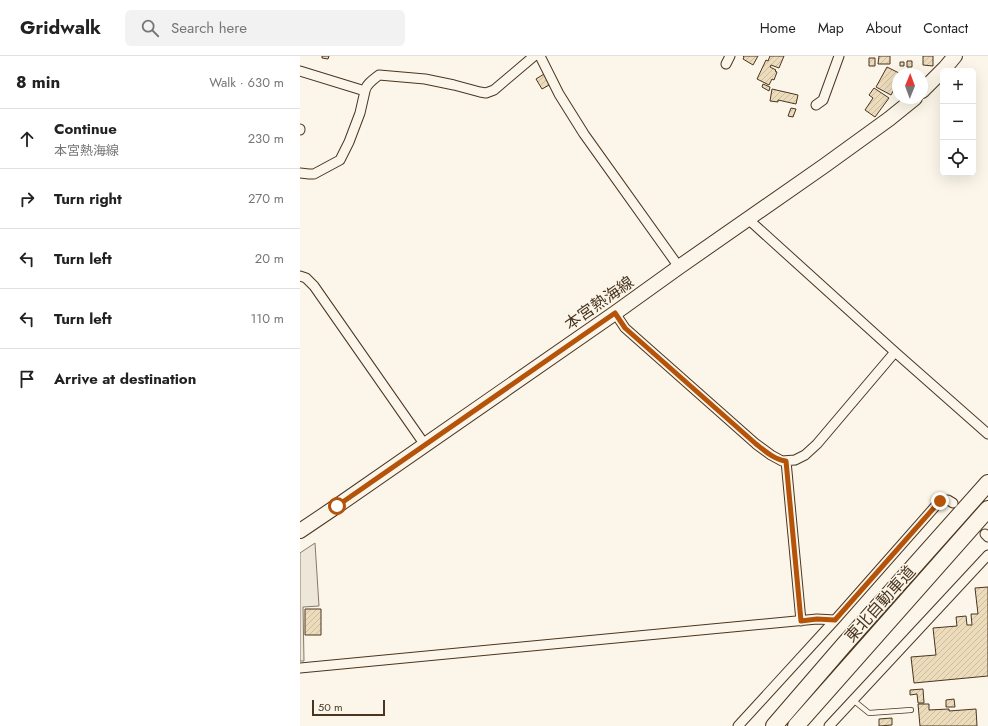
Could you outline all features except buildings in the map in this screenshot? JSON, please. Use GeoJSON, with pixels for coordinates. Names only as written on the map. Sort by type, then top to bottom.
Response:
{"type":"FeatureCollection","features":[{"type":"Feature","properties":{"kind":"highway","name":"東北自動車道"},"geometry":{"type":"LineString","coordinates":[[774,726],[988,483]]}},
{"type":"Feature","properties":{"kind":"highway","name":"東北自動車道"},"geometry":{"type":"LineString","coordinates":[[796,726],[988,509]]}},
{"type":"Feature","properties":{"kind":"main road"},"geometry":{"type":"LineString","coordinates":[[928,85],[955,56]]}},
{"type":"Feature","properties":{"kind":"main road","name":"本宮熱海線"},"geometry":{"type":"LineString","coordinates":[[300,531],[615,313],[824,166],[908,104]]}},
{"type":"Feature","properties":{"kind":"street"},"geometry":{"type":"LineString","coordinates":[[300,173],[314,174],[340,160],[360,113],[366,88],[372,80],[379,75],[425,79],[480,92],[490,92],[534,56]]}},
{"type":"Feature","properties":{"kind":"street"},"geometry":{"type":"LineString","coordinates":[[540,56],[559,94],[584,134],[679,267]]}},
{"type":"Feature","properties":{"kind":"street"},"geometry":{"type":"LineString","coordinates":[[816,105],[823,100],[839,56]]}},
{"type":"Feature","properties":{"kind":"street"},"geometry":{"type":"LineString","coordinates":[[300,71],[366,91]]}},
{"type":"Feature","properties":{"kind":"street"},"geometry":{"type":"LineString","coordinates":[[748,219],[988,434]]}},
{"type":"Feature","properties":{"kind":"street"},"geometry":{"type":"LineString","coordinates":[[300,276],[306,278],[314,286],[425,445]]}},
{"type":"Feature","properties":{"kind":"street"},"geometry":{"type":"LineString","coordinates":[[615,313],[625,328],[756,444],[782,461],[795,460],[805,455],[817,444],[896,352]]}},
{"type":"Feature","properties":{"kind":"street"},"geometry":{"type":"LineString","coordinates":[[786,461],[801,621]]}},
{"type":"Feature","properties":{"kind":"street"},"geometry":{"type":"LineString","coordinates":[[738,726],[835,620],[940,501],[948,500],[953,503]]}},
{"type":"Feature","properties":{"kind":"street"},"geometry":{"type":"LineString","coordinates":[[829,726],[988,555]]}},
{"type":"Feature","properties":{"kind":"street"},"geometry":{"type":"LineString","coordinates":[[300,668],[817,619],[835,620]]}},
{"type":"Feature","properties":{"kind":"lane"},"geometry":{"type":"LineString","coordinates":[[853,700],[869,713],[911,710]]}},
{"type":"Feature","properties":{"kind":"shaded area"},"geometry":{"type":"Polygon","coordinates":[[[315,543],[319,606],[303,607],[304,661],[300,661],[300,553],[315,543]]]}},
{"type":"Feature","properties":{"kind":"route"},"geometry":{"type":"LineString","coordinates":[[337,506],[615,313],[625,328],[756,444],[782,461],[786,461],[801,621],[817,619],[835,620],[940,501]]}}]}
